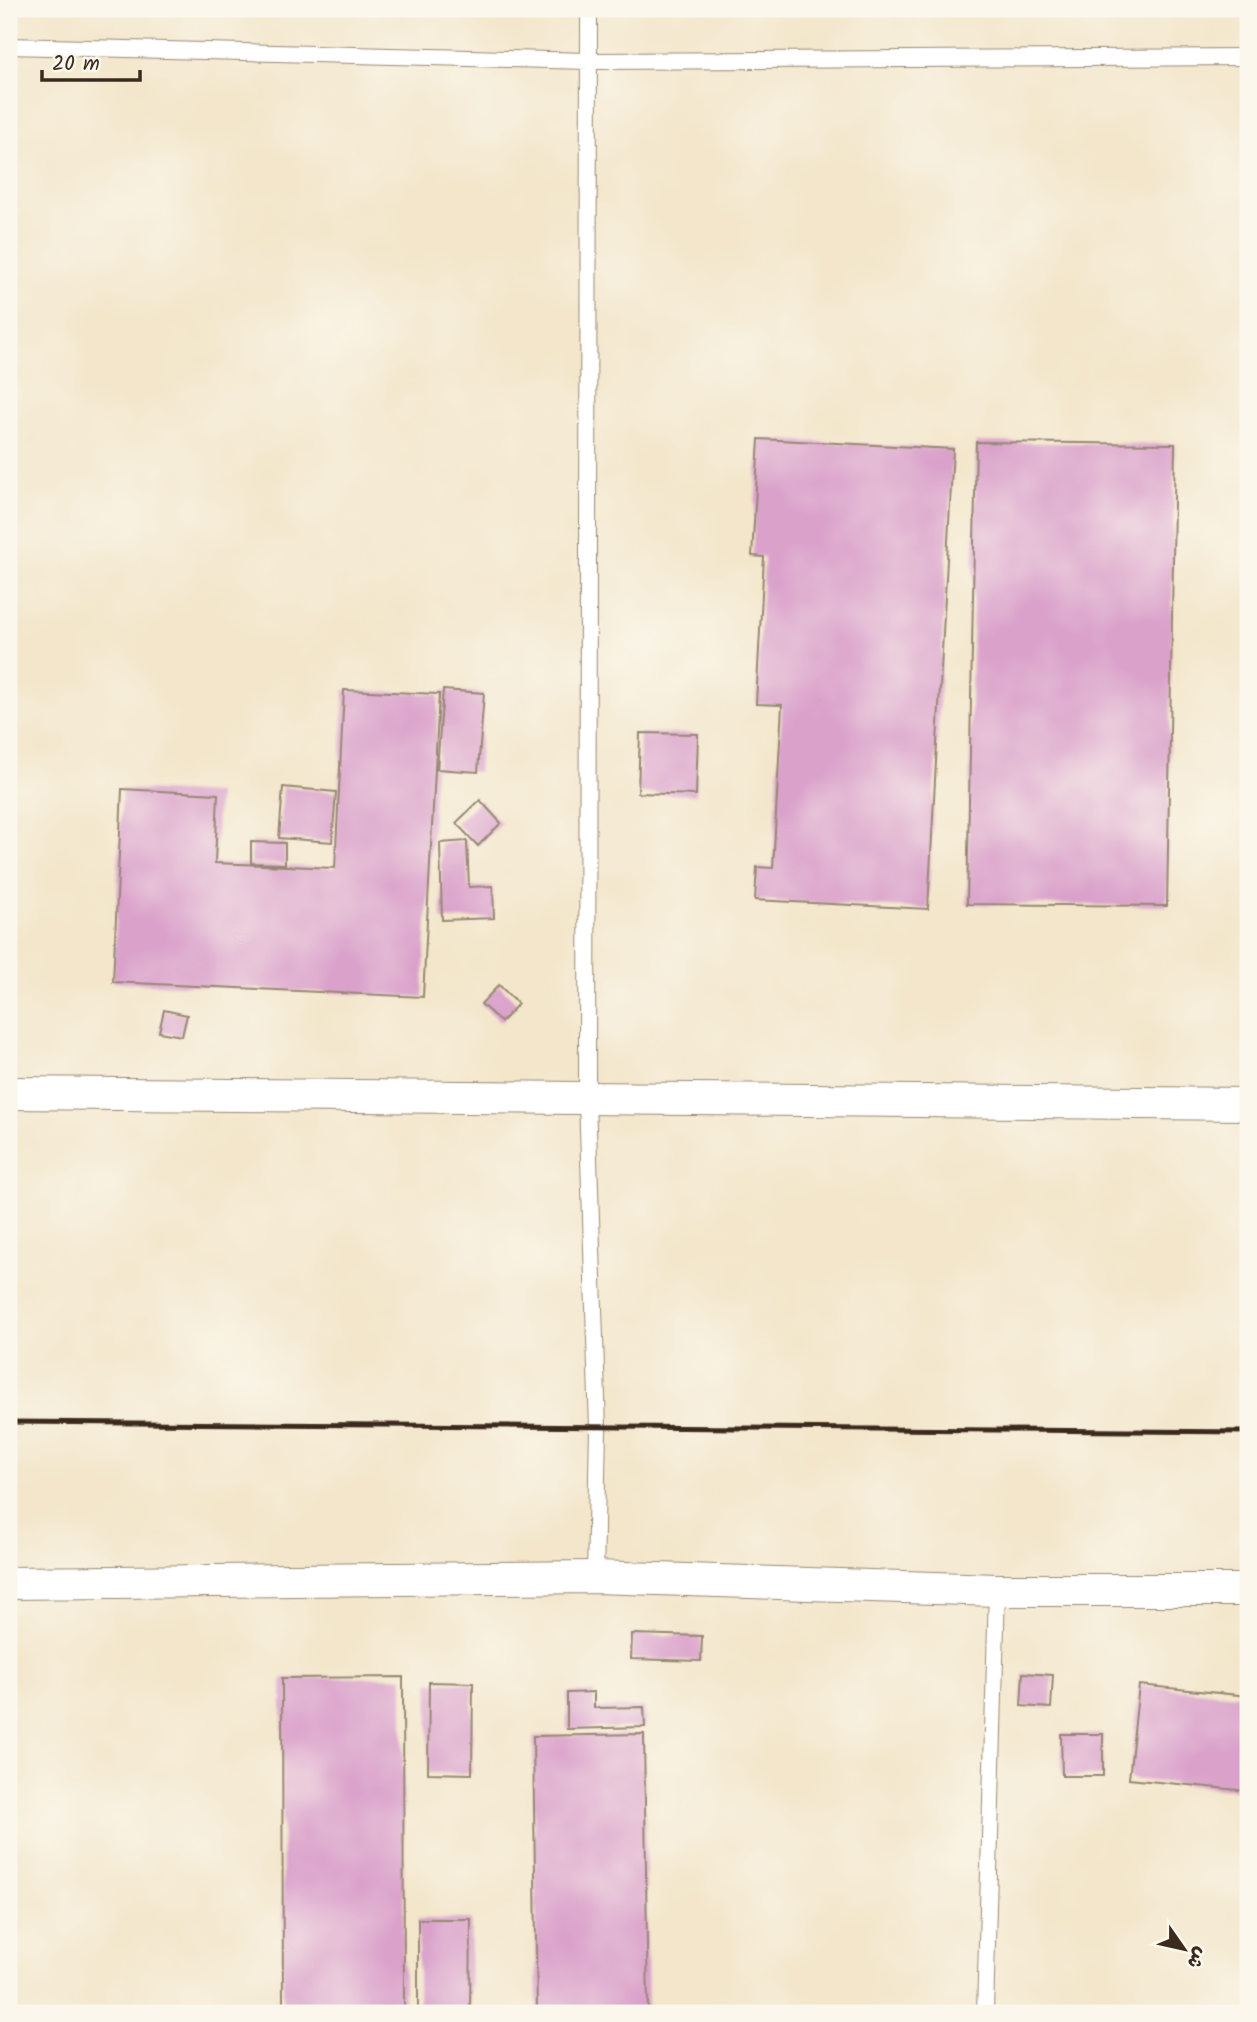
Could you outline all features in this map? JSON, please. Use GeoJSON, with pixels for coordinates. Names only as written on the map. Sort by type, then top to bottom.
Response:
{"type":"FeatureCollection","features":[{"type":"Feature","properties":{"kind":"street"},"geometry":{"type":"LineString","coordinates":[[9,1093],[1248,1104]]}},
{"type":"Feature","properties":{"kind":"street"},"geometry":{"type":"LineString","coordinates":[[9,1583],[595,1577],[997,1590],[1248,1590]]}},
{"type":"Feature","properties":{"kind":"lane"},"geometry":{"type":"LineString","coordinates":[[589,9],[587,1099],[598,1428],[595,1577]]}},
{"type":"Feature","properties":{"kind":"lane"},"geometry":{"type":"LineString","coordinates":[[9,47],[589,61],[1248,57]]}},
{"type":"Feature","properties":{"kind":"lane"},"geometry":{"type":"LineString","coordinates":[[985,2013],[997,1590]]}},
{"type":"Feature","properties":{"kind":"building"},"geometry":{"type":"Polygon","coordinates":[[[759,439],[953,449],[928,909],[755,900],[757,867],[773,868],[782,705],[756,704],[764,557],[752,556],[759,439]]]}},
{"type":"Feature","properties":{"kind":"building"},"geometry":{"type":"Polygon","coordinates":[[[976,442],[1175,444],[1167,906],[967,904],[976,442]]]}},
{"type":"Feature","properties":{"kind":"building"},"geometry":{"type":"Polygon","coordinates":[[[344,690],[439,694],[423,997],[113,982],[122,789],[218,794],[215,863],[335,868],[344,690]]]}},
{"type":"Feature","properties":{"kind":"building"},"geometry":{"type":"Polygon","coordinates":[[[443,690],[484,693],[478,772],[437,769],[443,690]]]}},
{"type":"Feature","properties":{"kind":"building"},"geometry":{"type":"Polygon","coordinates":[[[640,733],[698,734],[696,795],[638,793],[640,733]]]}},
{"type":"Feature","properties":{"kind":"building"},"geometry":{"type":"Polygon","coordinates":[[[283,787],[336,792],[332,842],[279,838],[283,787]]]}},
{"type":"Feature","properties":{"kind":"building"},"geometry":{"type":"Polygon","coordinates":[[[480,800],[501,823],[478,846],[456,823],[480,800]]]}},
{"type":"Feature","properties":{"kind":"building"},"geometry":{"type":"Polygon","coordinates":[[[467,841],[469,887],[493,886],[494,918],[442,920],[440,843],[467,841]]]}},
{"type":"Feature","properties":{"kind":"building"},"geometry":{"type":"Polygon","coordinates":[[[251,842],[285,843],[285,864],[251,863],[251,842]]]}},
{"type":"Feature","properties":{"kind":"building"},"geometry":{"type":"Polygon","coordinates":[[[499,985],[518,1004],[501,1022],[481,1004],[499,985]]]}},
{"type":"Feature","properties":{"kind":"building"},"geometry":{"type":"Polygon","coordinates":[[[164,1010],[187,1015],[182,1036],[159,1032],[164,1010]]]}},
{"type":"Feature","properties":{"kind":"building"},"geometry":{"type":"Polygon","coordinates":[[[632,1634],[702,1636],[701,1661],[631,1659],[632,1634]]]}},
{"type":"Feature","properties":{"kind":"building"},"geometry":{"type":"Polygon","coordinates":[[[1023,1673],[1053,1675],[1051,1708],[1021,1706],[1023,1673]]]}},
{"type":"Feature","properties":{"kind":"building"},"geometry":{"type":"Polygon","coordinates":[[[403,1677],[404,2013],[283,2013],[282,1678],[403,1677]]]}},
{"type":"Feature","properties":{"kind":"building"},"geometry":{"type":"Polygon","coordinates":[[[429,1682],[473,1683],[472,1774],[428,1773],[429,1682]]]}},
{"type":"Feature","properties":{"kind":"building"},"geometry":{"type":"Polygon","coordinates":[[[1139,1685],[1248,1696],[1248,1791],[1129,1779],[1139,1685]]]}},
{"type":"Feature","properties":{"kind":"building"},"geometry":{"type":"Polygon","coordinates":[[[594,1692],[594,1708],[644,1707],[645,1727],[567,1729],[567,1693],[594,1692]]]}},
{"type":"Feature","properties":{"kind":"building"},"geometry":{"type":"Polygon","coordinates":[[[644,1734],[648,2013],[537,2013],[533,1736],[644,1734]]]}},
{"type":"Feature","properties":{"kind":"building"},"geometry":{"type":"Polygon","coordinates":[[[1061,1734],[1103,1734],[1103,1776],[1062,1776],[1061,1734]]]}},
{"type":"Feature","properties":{"kind":"building"},"geometry":{"type":"Polygon","coordinates":[[[418,1919],[471,1919],[470,2013],[418,2013],[418,1919]]]}},
{"type":"Feature","properties":{"kind":"railway"},"geometry":{"type":"LineString","coordinates":[[9,1422],[1248,1432]]}}]}
